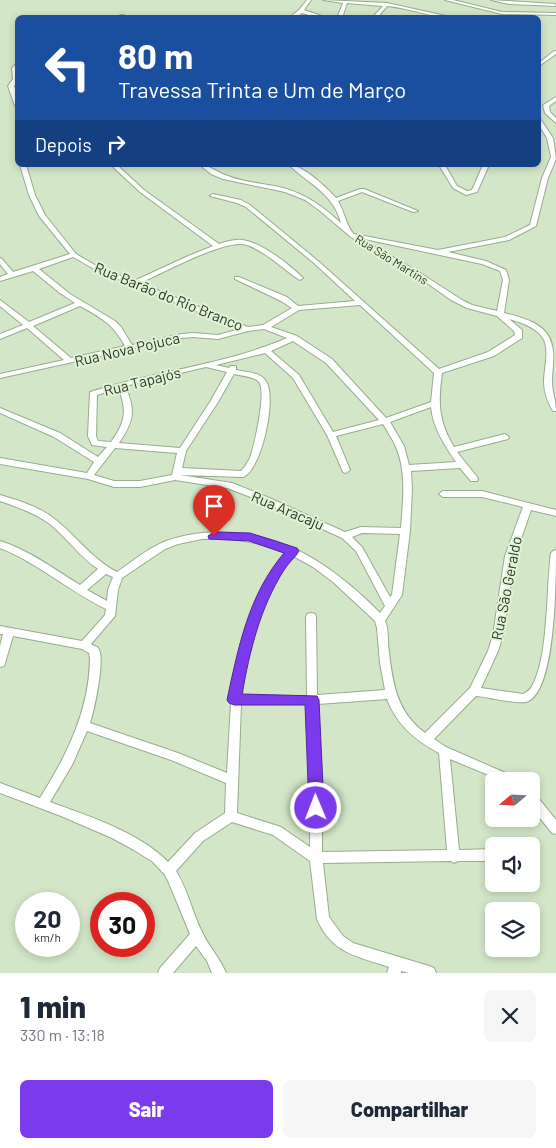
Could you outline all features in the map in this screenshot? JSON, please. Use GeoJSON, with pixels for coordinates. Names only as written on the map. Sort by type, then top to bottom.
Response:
{"type":"FeatureCollection","features":[{"type":"Feature","properties":{"kind":"street"},"geometry":{"type":"LineString","coordinates":[[295,15],[301,11],[309,0]]}},
{"type":"Feature","properties":{"kind":"street"},"geometry":{"type":"LineString","coordinates":[[326,0],[387,4],[439,15]]}},
{"type":"Feature","properties":{"kind":"street"},"geometry":{"type":"LineString","coordinates":[[448,0],[501,15],[556,14],[554,4],[493,0]]}},
{"type":"Feature","properties":{"kind":"street"},"geometry":{"type":"LineString","coordinates":[[340,15],[346,1]]}},
{"type":"Feature","properties":{"kind":"street"},"geometry":{"type":"LineString","coordinates":[[376,15],[387,4]]}},
{"type":"Feature","properties":{"kind":"street"},"geometry":{"type":"LineString","coordinates":[[301,11],[315,15]]}},
{"type":"Feature","properties":{"kind":"street"},"geometry":{"type":"LineString","coordinates":[[541,63],[556,52]]}},
{"type":"Feature","properties":{"kind":"street"},"geometry":{"type":"LineString","coordinates":[[15,80],[11,86],[15,97]]}},
{"type":"Feature","properties":{"kind":"street"},"geometry":{"type":"LineString","coordinates":[[556,99],[546,105],[547,112],[556,122]]}},
{"type":"Feature","properties":{"kind":"street"},"geometry":{"type":"LineString","coordinates":[[541,124],[550,138],[555,162]]}},
{"type":"Feature","properties":{"kind":"street","name":"Rua São Martins"},"geometry":{"type":"LineString","coordinates":[[349,232],[435,253],[494,242],[527,230],[535,222],[545,178],[555,162]]}},
{"type":"Feature","properties":{"kind":"street","name":"Rua Barão do Rio Branco"},"geometry":{"type":"LineString","coordinates":[[24,167],[32,195],[42,216],[74,255],[98,269],[248,328],[265,326],[294,338],[337,368],[385,421],[400,446],[406,468],[408,489],[397,595],[380,621]]}},
{"type":"Feature","properties":{"kind":"street"},"geometry":{"type":"LineString","coordinates":[[116,167],[142,191],[218,247]]}},
{"type":"Feature","properties":{"kind":"street"},"geometry":{"type":"LineString","coordinates":[[206,167],[227,179],[276,187],[300,195],[323,209],[349,232]]}},
{"type":"Feature","properties":{"kind":"street"},"geometry":{"type":"LineString","coordinates":[[295,167],[336,200],[343,212],[349,232]]}},
{"type":"Feature","properties":{"kind":"street"},"geometry":{"type":"LineString","coordinates":[[443,167],[455,187],[466,193],[475,191],[485,167]]}},
{"type":"Feature","properties":{"kind":"street"},"geometry":{"type":"LineString","coordinates":[[336,200],[362,190],[415,211]]}},
{"type":"Feature","properties":{"kind":"street"},"geometry":{"type":"LineString","coordinates":[[213,196],[239,201],[248,206],[438,372]]}},
{"type":"Feature","properties":{"kind":"street","name":"Rua São Martins"},"geometry":{"type":"LineString","coordinates":[[349,232],[418,274],[462,304],[525,322],[548,338],[551,351],[548,391],[556,409]]}},
{"type":"Feature","properties":{"kind":"street"},"geometry":{"type":"LineString","coordinates":[[135,283],[218,247],[241,241],[255,246],[300,278]]}},
{"type":"Feature","properties":{"kind":"street"},"geometry":{"type":"LineString","coordinates":[[435,253],[499,267],[503,270],[506,280],[500,315],[520,333],[517,338],[484,357],[438,372]]}},
{"type":"Feature","properties":{"kind":"street"},"geometry":{"type":"LineString","coordinates":[[0,279],[74,255]]}},
{"type":"Feature","properties":{"kind":"street"},"geometry":{"type":"LineString","coordinates":[[0,260],[12,274]]}},
{"type":"Feature","properties":{"kind":"street"},"geometry":{"type":"LineString","coordinates":[[34,268],[73,299],[114,323],[121,330],[130,348]]}},
{"type":"Feature","properties":{"kind":"street"},"geometry":{"type":"LineString","coordinates":[[237,278],[284,299],[297,308]]}},
{"type":"Feature","properties":{"kind":"street"},"geometry":{"type":"LineString","coordinates":[[0,302],[70,361]]}},
{"type":"Feature","properties":{"kind":"street"},"geometry":{"type":"LineString","coordinates":[[0,337],[82,303]]}},
{"type":"Feature","properties":{"kind":"street"},"geometry":{"type":"LineString","coordinates":[[265,326],[297,308],[361,303]]}},
{"type":"Feature","properties":{"kind":"street","name":"Rua Nova Pojuca"},"geometry":{"type":"LineString","coordinates":[[3,376],[193,334],[225,336],[248,328]]}},
{"type":"Feature","properties":{"kind":"street","name":"Rua Tapajós"},"geometry":{"type":"LineString","coordinates":[[182,451],[96,443],[93,440],[92,397],[99,391],[237,358],[266,350],[294,338]]}},
{"type":"Feature","properties":{"kind":"street"},"geometry":{"type":"LineString","coordinates":[[266,350],[296,377],[331,435],[346,470]]}},
{"type":"Feature","properties":{"kind":"street"},"geometry":{"type":"LineString","coordinates":[[207,366],[231,371],[258,378],[266,388],[264,410],[251,465],[247,472],[238,475],[213,471],[176,474],[182,451],[231,371],[237,358]]}},
{"type":"Feature","properties":{"kind":"street"},"geometry":{"type":"LineString","coordinates":[[438,372],[435,403],[439,423],[453,450],[474,479]]}},
{"type":"Feature","properties":{"kind":"street"},"geometry":{"type":"LineString","coordinates":[[89,476],[128,420],[128,404],[120,385]]}},
{"type":"Feature","properties":{"kind":"street"},"geometry":{"type":"LineString","coordinates":[[331,435],[385,421],[435,403]]}},
{"type":"Feature","properties":{"kind":"street"},"geometry":{"type":"LineString","coordinates":[[0,410],[57,435],[98,461]]}},
{"type":"Feature","properties":{"kind":"street"},"geometry":{"type":"LineString","coordinates":[[453,450],[504,437]]}},
{"type":"Feature","properties":{"kind":"street","name":"Rua Aracaju"},"geometry":{"type":"LineString","coordinates":[[0,461],[89,476],[114,484],[140,484],[176,474],[229,485],[345,536],[359,549],[390,606]]}},
{"type":"Feature","properties":{"kind":"street"},"geometry":{"type":"LineString","coordinates":[[406,468],[462,464]]}},
{"type":"Feature","properties":{"kind":"street"},"geometry":{"type":"LineString","coordinates":[[443,494],[482,494],[556,513]]}},
{"type":"Feature","properties":{"kind":"street"},"geometry":{"type":"LineString","coordinates":[[0,498],[25,506],[52,522],[95,564],[118,576]]}},
{"type":"Feature","properties":{"kind":"street","name":"Rua São Geraldo"},"geometry":{"type":"LineString","coordinates":[[426,740],[474,691],[498,635],[510,556],[528,505]]}},
{"type":"Feature","properties":{"kind":"street"},"geometry":{"type":"LineString","coordinates":[[345,536],[361,530],[405,531]]}},
{"type":"Feature","properties":{"kind":"street"},"geometry":{"type":"LineString","coordinates":[[84,645],[107,620],[112,608],[113,590],[118,576],[175,541],[201,536],[250,537],[292,551],[331,574],[380,621],[391,694],[404,721],[426,740],[444,752],[492,772]]}},
{"type":"Feature","properties":{"kind":"street"},"geometry":{"type":"LineString","coordinates":[[1,544],[112,608]]}},
{"type":"Feature","properties":{"kind":"street"},"geometry":{"type":"LineString","coordinates":[[231,816],[234,700],[246,641],[260,602],[280,566],[292,551]]}},
{"type":"Feature","properties":{"kind":"street"},"geometry":{"type":"LineString","coordinates":[[474,691],[515,698],[524,698],[534,692],[545,656],[556,553]]}},
{"type":"Feature","properties":{"kind":"street"},"geometry":{"type":"LineString","coordinates":[[80,590],[104,570]]}},
{"type":"Feature","properties":{"kind":"street"},"geometry":{"type":"LineString","coordinates":[[311,617],[316,858],[320,908],[323,919],[338,940],[350,948],[395,968],[429,973]]}},
{"type":"Feature","properties":{"kind":"street"},"geometry":{"type":"LineString","coordinates":[[0,663],[4,631],[84,645],[94,651],[96,663],[92,700],[85,726],[65,769],[42,806]]}},
{"type":"Feature","properties":{"kind":"street"},"geometry":{"type":"LineString","coordinates":[[234,700],[312,700],[391,694]]}},
{"type":"Feature","properties":{"kind":"street"},"geometry":{"type":"LineString","coordinates":[[85,726],[174,756],[232,780]]}},
{"type":"Feature","properties":{"kind":"street"},"geometry":{"type":"LineString","coordinates":[[444,752],[454,857]]}},
{"type":"Feature","properties":{"kind":"street"},"geometry":{"type":"LineString","coordinates":[[0,788],[122,837],[141,848],[168,870],[182,893],[196,936],[211,954],[219,973]]}},
{"type":"Feature","properties":{"kind":"street"},"geometry":{"type":"LineString","coordinates":[[540,809],[556,829]]}},
{"type":"Feature","properties":{"kind":"street"},"geometry":{"type":"LineString","coordinates":[[231,816],[276,831],[316,858],[485,855]]}},
{"type":"Feature","properties":{"kind":"street"},"geometry":{"type":"LineString","coordinates":[[168,870],[199,837],[231,816]]}},
{"type":"Feature","properties":{"kind":"street"},"geometry":{"type":"LineString","coordinates":[[165,973],[196,936]]}},
{"type":"Feature","properties":{"kind":"route"},"geometry":{"type":"LineString","coordinates":[[214,536],[250,537],[292,551],[280,566],[260,602],[241,657],[234,700],[312,700],[316,808]]}}]}
